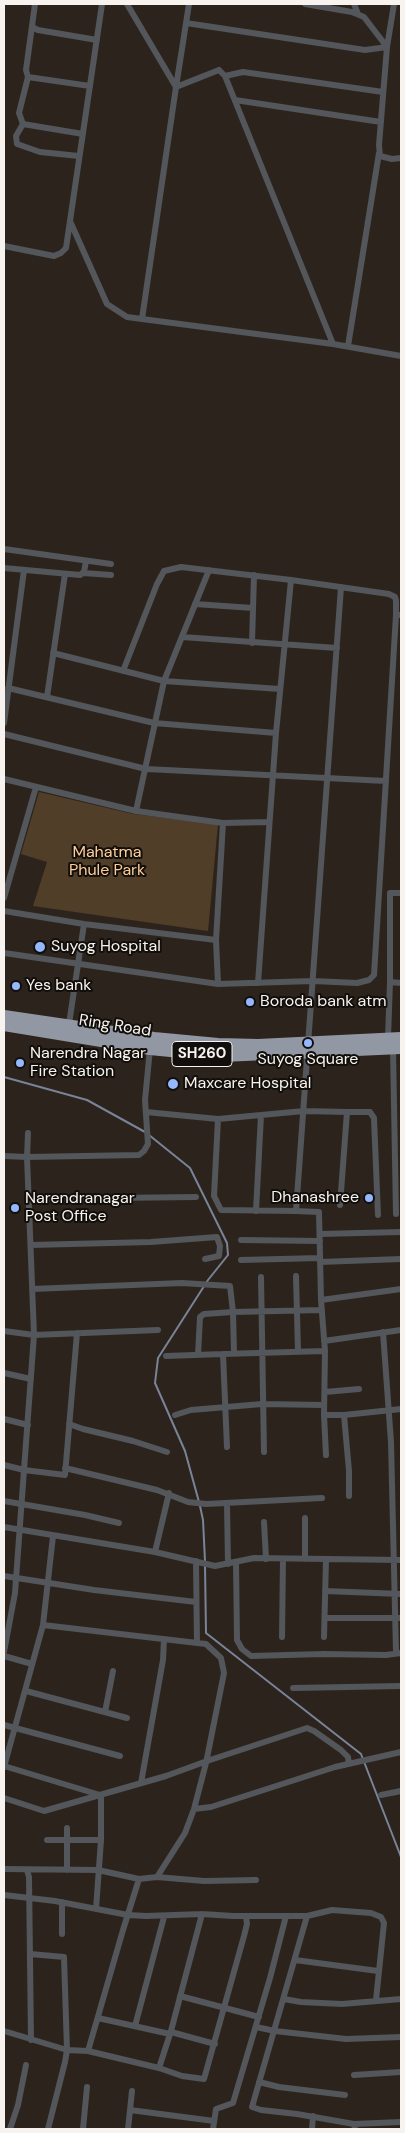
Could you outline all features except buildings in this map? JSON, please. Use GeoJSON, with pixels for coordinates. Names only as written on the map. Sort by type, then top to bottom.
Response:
{"type":"FeatureCollection","features":[{"type":"Feature","properties":{"kind":"highway","name":"Ring Road"},"geometry":{"type":"LineString","coordinates":[[4,1016],[69,1024],[154,1038],[218,1044],[308,1048]]}},
{"type":"Feature","properties":{"kind":"highway","name":"Ring Road"},"geometry":{"type":"LineString","coordinates":[[4,1025],[150,1049],[222,1056],[308,1048],[394,1045],[401,1038]]}},
{"type":"Feature","properties":{"kind":"street"},"geometry":{"type":"LineString","coordinates":[[35,4],[26,70],[28,77],[19,113],[22,124],[16,136],[18,144],[40,152],[79,156]]}},
{"type":"Feature","properties":{"kind":"street"},"geometry":{"type":"LineString","coordinates":[[4,246],[54,256],[66,248],[102,4]]}},
{"type":"Feature","properties":{"kind":"street"},"geometry":{"type":"LineString","coordinates":[[127,4],[176,87]]}},
{"type":"Feature","properties":{"kind":"street"},"geometry":{"type":"LineString","coordinates":[[142,318],[189,4]]}},
{"type":"Feature","properties":{"kind":"street"},"geometry":{"type":"LineString","coordinates":[[306,4],[325,6],[364,17],[386,47]]}},
{"type":"Feature","properties":{"kind":"street"},"geometry":{"type":"LineString","coordinates":[[354,4],[358,14]]}},
{"type":"Feature","properties":{"kind":"street"},"geometry":{"type":"LineString","coordinates":[[348,346],[380,151],[386,47],[394,4]]}},
{"type":"Feature","properties":{"kind":"street"},"geometry":{"type":"LineString","coordinates":[[186,23],[365,50],[386,47]]}},
{"type":"Feature","properties":{"kind":"street"},"geometry":{"type":"LineString","coordinates":[[32,27],[38,30],[97,40]]}},
{"type":"Feature","properties":{"kind":"street"},"geometry":{"type":"LineString","coordinates":[[176,87],[219,70],[225,76],[333,344]]}},
{"type":"Feature","properties":{"kind":"street"},"geometry":{"type":"LineString","coordinates":[[225,76],[243,72],[383,92]]}},
{"type":"Feature","properties":{"kind":"street"},"geometry":{"type":"LineString","coordinates":[[28,77],[90,86]]}},
{"type":"Feature","properties":{"kind":"street"},"geometry":{"type":"LineString","coordinates":[[235,100],[381,122]]}},
{"type":"Feature","properties":{"kind":"street"},"geometry":{"type":"LineString","coordinates":[[22,124],[83,134]]}},
{"type":"Feature","properties":{"kind":"street"},"geometry":{"type":"LineString","coordinates":[[380,151],[380,156],[401,158]]}},
{"type":"Feature","properties":{"kind":"street"},"geometry":{"type":"LineString","coordinates":[[70,220],[108,304],[127,317],[348,346],[401,356]]}},
{"type":"Feature","properties":{"kind":"street"},"geometry":{"type":"LineString","coordinates":[[4,549],[111,564]]}},
{"type":"Feature","properties":{"kind":"street"},"geometry":{"type":"LineString","coordinates":[[83,573],[86,561]]}},
{"type":"Feature","properties":{"kind":"street"},"geometry":{"type":"LineString","coordinates":[[4,953],[218,984],[312,981],[357,983],[369,980],[374,975],[399,615],[395,597],[389,594],[341,587],[209,570],[181,567],[164,571],[157,584],[123,671]]}},
{"type":"Feature","properties":{"kind":"street"},"geometry":{"type":"LineString","coordinates":[[4,568],[80,575],[83,573],[111,575]]}},
{"type":"Feature","properties":{"kind":"street"},"geometry":{"type":"LineString","coordinates":[[4,723],[24,570]]}},
{"type":"Feature","properties":{"kind":"street"},"geometry":{"type":"LineString","coordinates":[[136,811],[164,681],[209,570]]}},
{"type":"Feature","properties":{"kind":"street"},"geometry":{"type":"LineString","coordinates":[[47,697],[65,574]]}},
{"type":"Feature","properties":{"kind":"street"},"geometry":{"type":"LineString","coordinates":[[252,642],[254,576]]}},
{"type":"Feature","properties":{"kind":"street"},"geometry":{"type":"LineString","coordinates":[[258,983],[272,776],[291,580]]}},
{"type":"Feature","properties":{"kind":"street"},"geometry":{"type":"LineString","coordinates":[[296,1211],[341,587]]}},
{"type":"Feature","properties":{"kind":"street"},"geometry":{"type":"LineString","coordinates":[[195,604],[253,608]]}},
{"type":"Feature","properties":{"kind":"street"},"geometry":{"type":"LineString","coordinates":[[182,637],[337,648]]}},
{"type":"Feature","properties":{"kind":"street"},"geometry":{"type":"LineString","coordinates":[[54,653],[164,681],[280,688]]}},
{"type":"Feature","properties":{"kind":"street"},"geometry":{"type":"LineString","coordinates":[[8,688],[154,722],[276,733]]}},
{"type":"Feature","properties":{"kind":"street"},"geometry":{"type":"LineString","coordinates":[[4,734],[146,769],[386,781]]}},
{"type":"Feature","properties":{"kind":"street"},"geometry":{"type":"LineString","coordinates":[[4,779],[136,811],[223,823],[269,822]]}},
{"type":"Feature","properties":{"kind":"street"},"geometry":{"type":"LineString","coordinates":[[4,898],[36,787]]}},
{"type":"Feature","properties":{"kind":"street"},"geometry":{"type":"LineString","coordinates":[[218,984],[216,940],[223,823]]}},
{"type":"Feature","properties":{"kind":"street"},"geometry":{"type":"LineString","coordinates":[[379,892],[401,893]]}},
{"type":"Feature","properties":{"kind":"street"},"geometry":{"type":"LineString","coordinates":[[390,893],[390,982],[394,1045],[396,1214]]}},
{"type":"Feature","properties":{"kind":"street"},"geometry":{"type":"LineString","coordinates":[[4,911],[84,924],[216,940]]}},
{"type":"Feature","properties":{"kind":"street"},"geometry":{"type":"LineString","coordinates":[[69,1024],[84,924]]}},
{"type":"Feature","properties":{"kind":"street"},"geometry":{"type":"LineString","coordinates":[[390,982],[401,983]]}},
{"type":"Feature","properties":{"kind":"street"},"geometry":{"type":"LineString","coordinates":[[4,1156],[139,1155],[148,1144],[145,1100],[150,1049]]}},
{"type":"Feature","properties":{"kind":"street"},"geometry":{"type":"LineString","coordinates":[[146,1112],[218,1119],[304,1111],[370,1112],[374,1118],[378,1215]]}},
{"type":"Feature","properties":{"kind":"street"},"geometry":{"type":"LineString","coordinates":[[340,1204],[347,1112]]}},
{"type":"Feature","properties":{"kind":"street"},"geometry":{"type":"LineString","coordinates":[[256,1211],[261,1115]]}},
{"type":"Feature","properties":{"kind":"street"},"geometry":{"type":"LineString","coordinates":[[218,1119],[214,1196],[221,1210],[319,1212],[321,1300],[325,1352],[324,1416],[326,1455]]}},
{"type":"Feature","properties":{"kind":"street"},"geometry":{"type":"LineString","coordinates":[[28,1133],[27,1156],[34,1335],[16,1577],[6,1630],[4,1654],[32,1664]]}},
{"type":"Feature","properties":{"kind":"street"},"geometry":{"type":"LineString","coordinates":[[29,1199],[196,1197]]}},
{"type":"Feature","properties":{"kind":"street"},"geometry":{"type":"LineString","coordinates":[[241,1240],[401,1232]]}},
{"type":"Feature","properties":{"kind":"street"},"geometry":{"type":"LineString","coordinates":[[30,1245],[151,1242],[217,1237],[220,1246],[219,1256],[205,1259]]}},
{"type":"Feature","properties":{"kind":"street"},"geometry":{"type":"LineString","coordinates":[[241,1260],[401,1259]]}},
{"type":"Feature","properties":{"kind":"street"},"geometry":{"type":"LineString","coordinates":[[296,1276],[298,1351]]}},
{"type":"Feature","properties":{"kind":"street"},"geometry":{"type":"LineString","coordinates":[[260,1277],[264,1452]]}},
{"type":"Feature","properties":{"kind":"street"},"geometry":{"type":"LineString","coordinates":[[32,1289],[182,1283],[230,1286],[234,1354]]}},
{"type":"Feature","properties":{"kind":"street"},"geometry":{"type":"LineString","coordinates":[[321,1300],[401,1289]]}},
{"type":"Feature","properties":{"kind":"street"},"geometry":{"type":"LineString","coordinates":[[198,1355],[200,1317],[204,1314],[262,1310],[322,1310]]}},
{"type":"Feature","properties":{"kind":"street"},"geometry":{"type":"LineString","coordinates":[[4,1331],[34,1335],[158,1330]]}},
{"type":"Feature","properties":{"kind":"street"},"geometry":{"type":"LineString","coordinates":[[324,1341],[401,1330]]}},
{"type":"Feature","properties":{"kind":"street"},"geometry":{"type":"LineString","coordinates":[[236,1562],[237,1640],[242,1649],[251,1656],[386,1655],[399,1652],[398,1618],[393,1594],[389,1410],[382,1332]]}},
{"type":"Feature","properties":{"kind":"street"},"geometry":{"type":"LineString","coordinates":[[4,1465],[24,1470],[64,1475],[77,1333]]}},
{"type":"Feature","properties":{"kind":"street"},"geometry":{"type":"LineString","coordinates":[[166,1356],[298,1351],[325,1352]]}},
{"type":"Feature","properties":{"kind":"street"},"geometry":{"type":"LineString","coordinates":[[223,1354],[227,1406],[227,1447]]}},
{"type":"Feature","properties":{"kind":"street"},"geometry":{"type":"LineString","coordinates":[[4,1373],[31,1379]]}},
{"type":"Feature","properties":{"kind":"street"},"geometry":{"type":"LineString","coordinates":[[325,1392],[359,1389]]}},
{"type":"Feature","properties":{"kind":"street"},"geometry":{"type":"LineString","coordinates":[[176,1415],[191,1410],[227,1406],[262,1404],[324,1405]]}},
{"type":"Feature","properties":{"kind":"street"},"geometry":{"type":"LineString","coordinates":[[324,1416],[344,1416],[401,1409]]}},
{"type":"Feature","properties":{"kind":"street"},"geometry":{"type":"LineString","coordinates":[[344,1416],[350,1496]]}},
{"type":"Feature","properties":{"kind":"street"},"geometry":{"type":"LineString","coordinates":[[4,1419],[28,1425]]}},
{"type":"Feature","properties":{"kind":"street"},"geometry":{"type":"LineString","coordinates":[[69,1424],[134,1441],[167,1452]]}},
{"type":"Feature","properties":{"kind":"street"},"geometry":{"type":"LineString","coordinates":[[65,1468],[169,1493],[188,1502],[226,1504],[322,1498]]}},
{"type":"Feature","properties":{"kind":"street"},"geometry":{"type":"LineString","coordinates":[[155,1552],[169,1493]]}},
{"type":"Feature","properties":{"kind":"street"},"geometry":{"type":"LineString","coordinates":[[4,1501],[86,1515],[119,1523]]}},
{"type":"Feature","properties":{"kind":"street"},"geometry":{"type":"LineString","coordinates":[[226,1504],[228,1564]]}},
{"type":"Feature","properties":{"kind":"street"},"geometry":{"type":"LineString","coordinates":[[305,1518],[305,1559]]}},
{"type":"Feature","properties":{"kind":"street"},"geometry":{"type":"LineString","coordinates":[[264,1522],[266,1558]]}},
{"type":"Feature","properties":{"kind":"street"},"geometry":{"type":"LineString","coordinates":[[4,1527],[155,1552],[215,1566],[266,1558],[401,1560]]}},
{"type":"Feature","properties":{"kind":"street"},"geometry":{"type":"LineString","coordinates":[[53,1536],[43,1625],[4,1766],[101,1795]]}},
{"type":"Feature","properties":{"kind":"street"},"geometry":{"type":"LineString","coordinates":[[282,1637],[283,1559]]}},
{"type":"Feature","properties":{"kind":"street"},"geometry":{"type":"LineString","coordinates":[[324,1637],[326,1560]]}},
{"type":"Feature","properties":{"kind":"street"},"geometry":{"type":"LineString","coordinates":[[197,1561],[197,1643]]}},
{"type":"Feature","properties":{"kind":"street"},"geometry":{"type":"LineString","coordinates":[[4,1576],[196,1602]]}},
{"type":"Feature","properties":{"kind":"street"},"geometry":{"type":"LineString","coordinates":[[326,1591],[401,1594]]}},
{"type":"Feature","properties":{"kind":"street"},"geometry":{"type":"LineString","coordinates":[[325,1618],[398,1618]]}},
{"type":"Feature","properties":{"kind":"street"},"geometry":{"type":"LineString","coordinates":[[43,1625],[206,1644],[212,1647],[221,1658],[224,1673],[194,1809],[185,1833],[157,1877]]}},
{"type":"Feature","properties":{"kind":"street"},"geometry":{"type":"LineString","coordinates":[[141,1783],[163,1660],[164,1639]]}},
{"type":"Feature","properties":{"kind":"street"},"geometry":{"type":"LineString","coordinates":[[105,1712],[114,1671]]}},
{"type":"Feature","properties":{"kind":"street"},"geometry":{"type":"LineString","coordinates":[[293,1688],[401,1686]]}},
{"type":"Feature","properties":{"kind":"street"},"geometry":{"type":"LineString","coordinates":[[26,1691],[127,1718]]}},
{"type":"Feature","properties":{"kind":"street"},"geometry":{"type":"LineString","coordinates":[[4,1725],[120,1756]]}},
{"type":"Feature","properties":{"kind":"street"},"geometry":{"type":"LineString","coordinates":[[4,1798],[44,1811],[166,1776],[307,1728],[318,1733],[341,1750],[348,1757],[350,1764]]}},
{"type":"Feature","properties":{"kind":"street"},"geometry":{"type":"LineString","coordinates":[[194,1809],[211,1807],[335,1767],[401,1752]]}},
{"type":"Feature","properties":{"kind":"street"},"geometry":{"type":"LineString","coordinates":[[381,1795],[401,1790]]}},
{"type":"Feature","properties":{"kind":"street"},"geometry":{"type":"LineString","coordinates":[[96,1909],[101,1795]]}},
{"type":"Feature","properties":{"kind":"street"},"geometry":{"type":"LineString","coordinates":[[67,1828],[67,1870]]}},
{"type":"Feature","properties":{"kind":"street"},"geometry":{"type":"LineString","coordinates":[[47,1840],[100,1840]]}},
{"type":"Feature","properties":{"kind":"street"},"geometry":{"type":"LineString","coordinates":[[4,1869],[98,1870],[140,1879],[157,1877],[204,1881],[256,1880]]}},
{"type":"Feature","properties":{"kind":"street"},"geometry":{"type":"LineString","coordinates":[[27,1870],[29,1877],[31,2040]]}},
{"type":"Feature","properties":{"kind":"street"},"geometry":{"type":"LineString","coordinates":[[88,2051],[140,1879]]}},
{"type":"Feature","properties":{"kind":"street"},"geometry":{"type":"LineString","coordinates":[[4,1895],[62,1902],[128,1914],[164,1916],[202,1914],[307,1916],[339,1910],[371,1913],[381,1917],[384,1923],[376,2000]]}},
{"type":"Feature","properties":{"kind":"street"},"geometry":{"type":"LineString","coordinates":[[62,1902],[62,1934]]}},
{"type":"Feature","properties":{"kind":"street"},"geometry":{"type":"LineString","coordinates":[[159,2068],[202,1914]]}},
{"type":"Feature","properties":{"kind":"street"},"geometry":{"type":"LineString","coordinates":[[135,2026],[164,1916]]}},
{"type":"Feature","properties":{"kind":"street"},"geometry":{"type":"LineString","coordinates":[[4,2031],[67,2050],[88,2051],[159,2068],[182,2076],[204,2079],[247,1924],[246,1916]]}},
{"type":"Feature","properties":{"kind":"street"},"geometry":{"type":"LineString","coordinates":[[213,2129],[216,2110],[233,2103],[280,1946],[286,1916]]}},
{"type":"Feature","properties":{"kind":"street"},"geometry":{"type":"LineString","coordinates":[[307,1916],[296,1960],[252,2107],[261,2110],[313,2116],[354,2126],[401,2122]]}},
{"type":"Feature","properties":{"kind":"street"},"geometry":{"type":"LineString","coordinates":[[30,1954],[64,1957],[67,2050],[48,2129]]}},
{"type":"Feature","properties":{"kind":"street"},"geometry":{"type":"LineString","coordinates":[[296,1960],[378,1971]]}},
{"type":"Feature","properties":{"kind":"street"},"geometry":{"type":"LineString","coordinates":[[180,1996],[258,2018]]}},
{"type":"Feature","properties":{"kind":"street"},"geometry":{"type":"LineString","coordinates":[[284,1999],[301,2002],[342,2004],[401,1999]]}},
{"type":"Feature","properties":{"kind":"street"},"geometry":{"type":"LineString","coordinates":[[98,2018],[214,2044]]}},
{"type":"Feature","properties":{"kind":"street"},"geometry":{"type":"LineString","coordinates":[[256,2027],[346,2039],[401,2036]]}},
{"type":"Feature","properties":{"kind":"street"},"geometry":{"type":"LineString","coordinates":[[10,2129],[26,2065]]}},
{"type":"Feature","properties":{"kind":"street"},"geometry":{"type":"LineString","coordinates":[[354,2075],[401,2072]]}},
{"type":"Feature","properties":{"kind":"street"},"geometry":{"type":"LineString","coordinates":[[259,2082],[279,2087],[345,2095]]}},
{"type":"Feature","properties":{"kind":"street"},"geometry":{"type":"LineString","coordinates":[[83,2129],[88,2087]]}},
{"type":"Feature","properties":{"kind":"street"},"geometry":{"type":"LineString","coordinates":[[128,2129],[132,2091]]}},
{"type":"Feature","properties":{"kind":"street"},"geometry":{"type":"LineString","coordinates":[[130,2110],[214,2121]]}},
{"type":"Feature","properties":{"kind":"street"},"geometry":{"type":"LineString","coordinates":[[312,2129],[313,2116]]}},
{"type":"Feature","properties":{"kind":"street"},"geometry":{"type":"LineString","coordinates":[[394,2122],[396,2129]]}},
{"type":"Feature","properties":{"kind":"green space","name":"Mahatma Phule Park"},"geometry":{"type":"Polygon","coordinates":[[[39,792],[133,814],[218,824],[208,931],[33,906],[47,862],[21,854],[39,792]]]}},
{"type":"Feature","properties":{"kind":"waterway"},"geometry":{"type":"LineString","coordinates":[[4,1077],[87,1100],[145,1132]]}},
{"type":"Feature","properties":{"kind":"waterway"},"geometry":{"type":"LineString","coordinates":[[149,1135],[190,1168],[227,1243],[228,1255],[208,1280],[158,1358],[155,1383],[185,1451],[199,1502]]}},
{"type":"Feature","properties":{"kind":"waterway"},"geometry":{"type":"LineString","coordinates":[[200,1506],[203,1520],[205,1561]]}},
{"type":"Feature","properties":{"kind":"waterway"},"geometry":{"type":"LineString","coordinates":[[205,1566],[206,1633],[361,1754],[401,1857]]}},
{"type":"Feature","properties":{"kind":"place","name":"Suyog Hospital"},"geometry":{"type":"Point","coordinates":[40,947]}},
{"type":"Feature","properties":{"kind":"place","name":"Yes bank"},"geometry":{"type":"Point","coordinates":[16,986]}},
{"type":"Feature","properties":{"kind":"place","name":"Boroda bank atm"},"geometry":{"type":"Point","coordinates":[250,1002]}},
{"type":"Feature","properties":{"kind":"place","name":"Suyog Square"},"geometry":{"type":"Point","coordinates":[308,1043]}},
{"type":"Feature","properties":{"kind":"place","name":"Narendra Nagar Fire Station"},"geometry":{"type":"Point","coordinates":[20,1063]}},
{"type":"Feature","properties":{"kind":"place","name":"Maxcare Hospital"},"geometry":{"type":"Point","coordinates":[173,1084]}},
{"type":"Feature","properties":{"kind":"place","name":"Dhanashree"},"geometry":{"type":"Point","coordinates":[369,1198]}},
{"type":"Feature","properties":{"kind":"place","name":"Narendranagar Post Office"},"geometry":{"type":"Point","coordinates":[15,1208]}}]}
